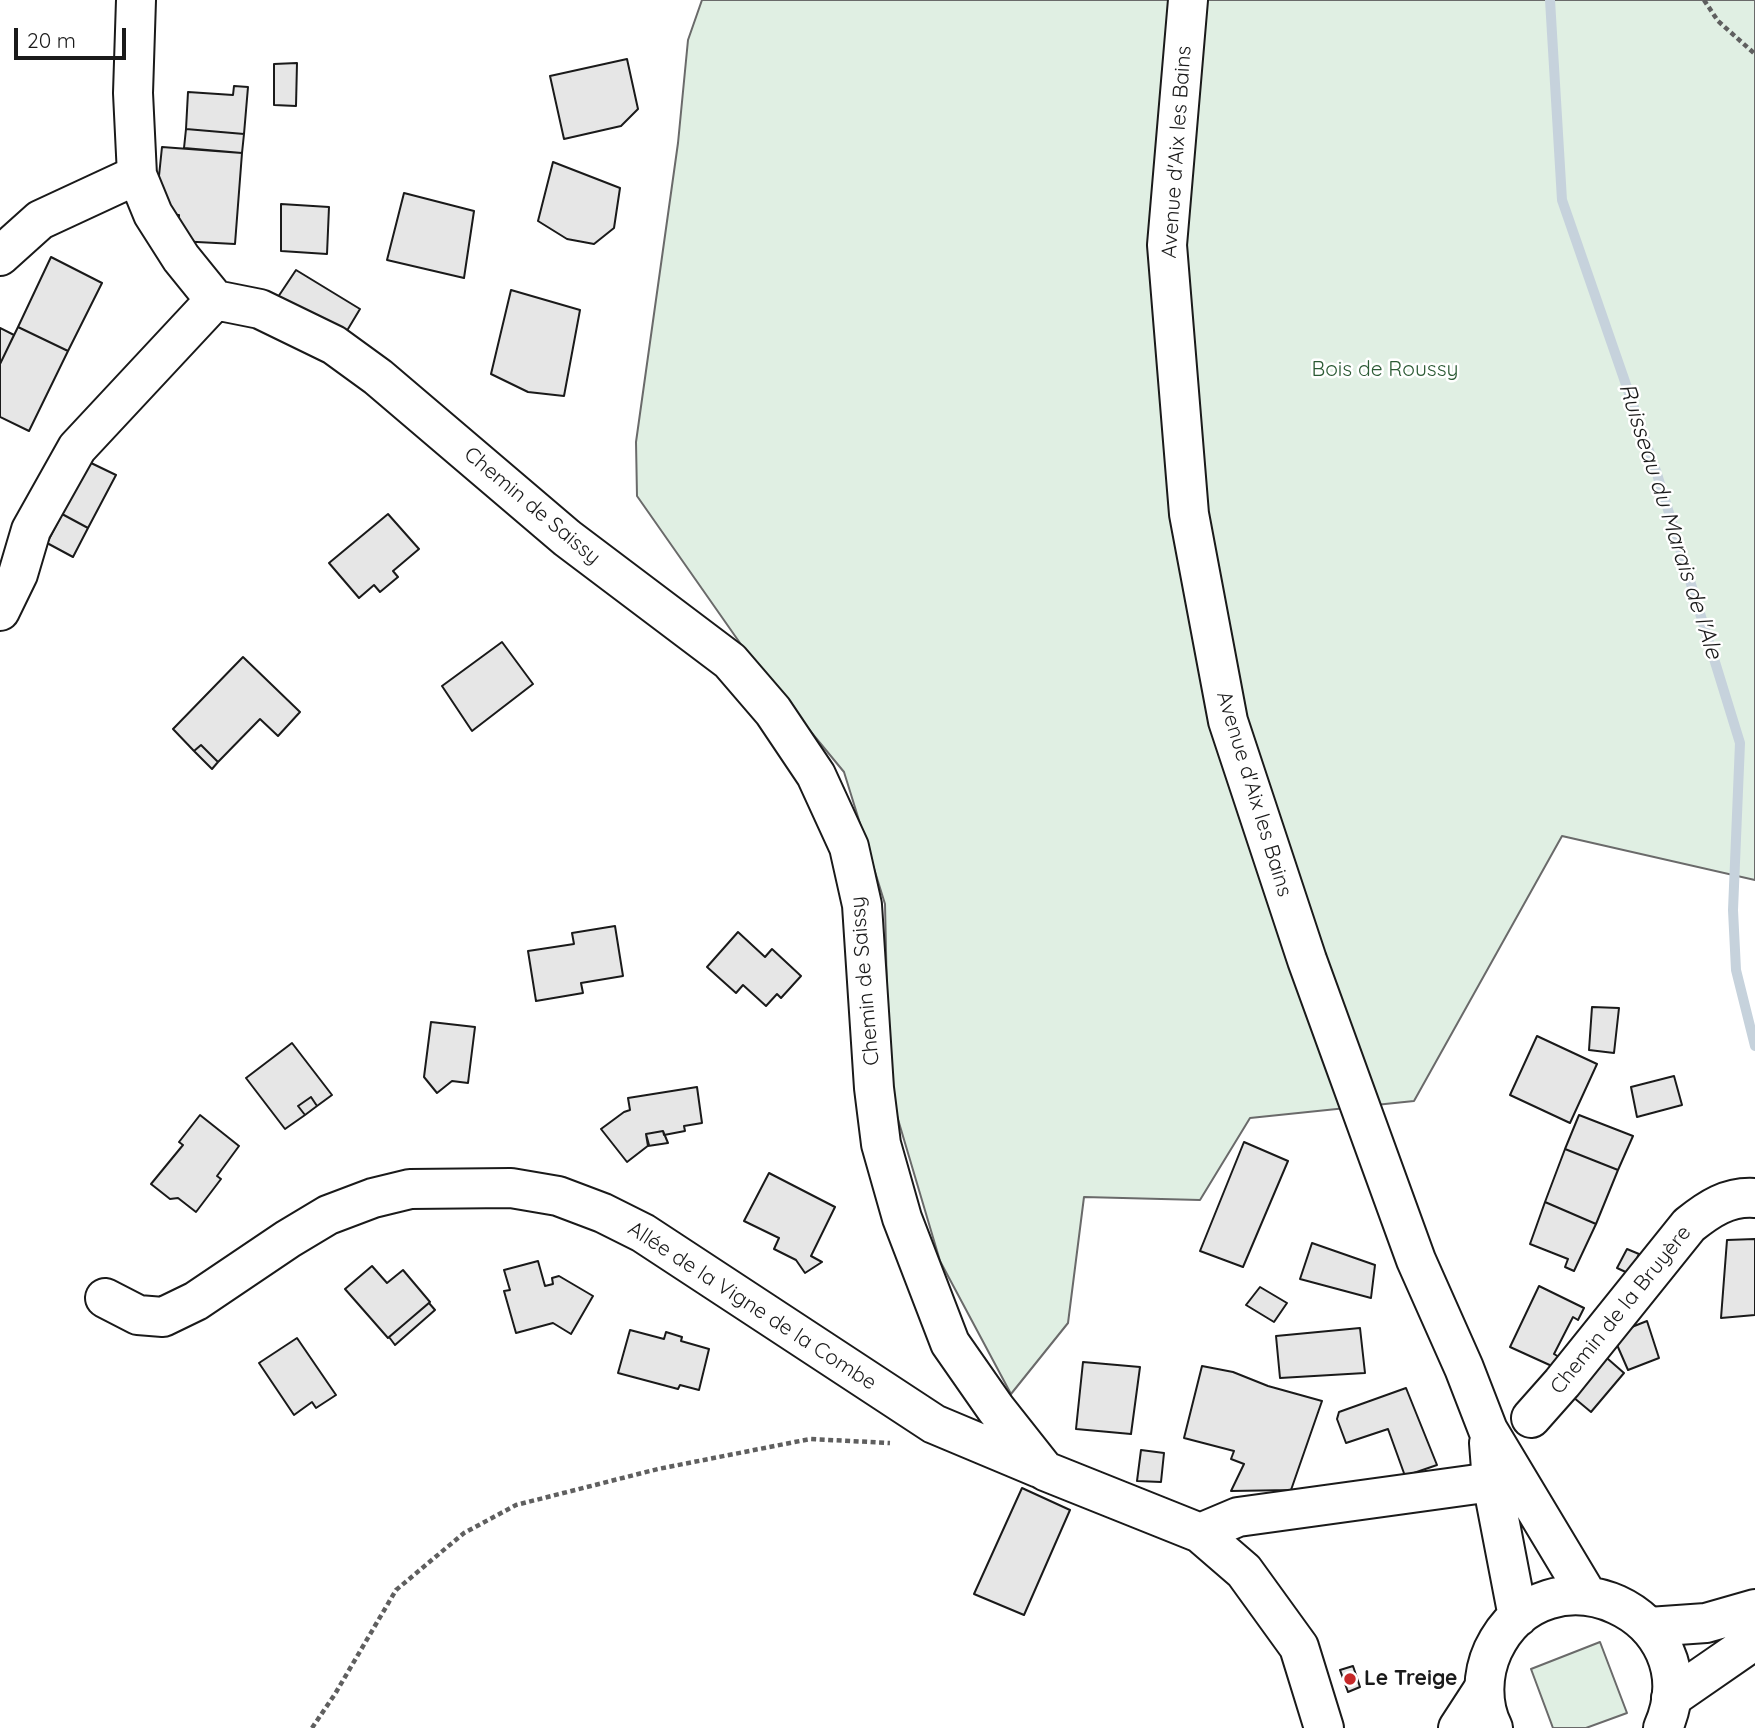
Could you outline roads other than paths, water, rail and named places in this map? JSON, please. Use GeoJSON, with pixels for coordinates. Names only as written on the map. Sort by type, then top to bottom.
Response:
{"type":"FeatureCollection","features":[{"type":"Feature","properties":{"kind":"street"},"geometry":{"type":"LineString","coordinates":[[0,611],[19,574],[16,528],[77,448],[215,300],[181,258],[153,214],[137,175],[133,93],[136,0]]}},
{"type":"Feature","properties":{"kind":"street","name":"Avenue d'Aix les Bains"},"geometry":{"type":"LineString","coordinates":[[1188,0],[1167,245],[1189,514],[1227,721],[1307,960],[1416,1260],[1488,1430]]}},
{"type":"Feature","properties":{"kind":"street"},"geometry":{"type":"LineString","coordinates":[[0,256],[40,220],[137,175]]}},
{"type":"Feature","properties":{"kind":"street","name":"Chemin de Saissy"},"geometry":{"type":"LineString","coordinates":[[215,300],[260,309],[334,345],[378,377],[567,538],[730,662],[773,711],[816,775],[849,847],[862,905],[874,1088],[881,1144],[902,1218],[950,1343],[996,1409],[1045,1471],[1200,1533],[1244,1571],[1299,1647],[1324,1728]]}},
{"type":"Feature","properties":{"kind":"street","name":"Allée de la Vigne de la Combe"},"geometry":{"type":"LineString","coordinates":[[105,1298],[138,1315],[163,1317],[196,1301],[328,1215],[373,1198],[410,1189],[511,1188],[558,1196],[603,1213],[643,1233],[934,1424],[1045,1471]]}},
{"type":"Feature","properties":{"kind":"street","name":"Chemin de la Bruyère"},"geometry":{"type":"LineString","coordinates":[[1531,1418],[1689,1225],[1713,1206],[1741,1197],[1755,1198]]}},
{"type":"Feature","properties":{"kind":"street"},"geometry":{"type":"LineString","coordinates":[[1488,1430],[1492,1482],[1518,1617]]}},
{"type":"Feature","properties":{"kind":"street"},"geometry":{"type":"LineString","coordinates":[[1488,1430],[1587,1595]]}},
{"type":"Feature","properties":{"kind":"street"},"geometry":{"type":"LineString","coordinates":[[1200,1533],[1238,1517],[1492,1482]]}},
{"type":"Feature","properties":{"kind":"street"},"geometry":{"type":"LineString","coordinates":[[1493,1728],[1488,1718],[1484,1688],[1488,1661],[1500,1637],[1518,1617],[1538,1603],[1562,1596],[1587,1595],[1612,1601],[1635,1613],[1649,1627],[1666,1654],[1673,1683],[1667,1713]]}},
{"type":"Feature","properties":{"kind":"street"},"geometry":{"type":"LineString","coordinates":[[1649,1627],[1706,1623],[1755,1609]]}},
{"type":"Feature","properties":{"kind":"street"},"geometry":{"type":"LineString","coordinates":[[1667,1713],[1755,1640]]}},
{"type":"Feature","properties":{"kind":"street"},"geometry":{"type":"LineString","coordinates":[[1458,1728],[1484,1688]]}},
{"type":"Feature","properties":{"kind":"waterway","name":"Ruisseau du Marais de l'Ale"},"geometry":{"type":"LineString","coordinates":[[1550,0],[1562,200],[1657,474],[1740,743],[1733,910],[1736,970],[1755,1046]]}},
{"type":"Feature","properties":{"kind":"place","name":"Le Treige"},"geometry":{"type":"Point","coordinates":[1350,1679]}},
{"type":"Feature","properties":{"kind":"park label","name":"Bois de Roussy"},"geometry":{"type":"Point","coordinates":[1385,370]}}]}
